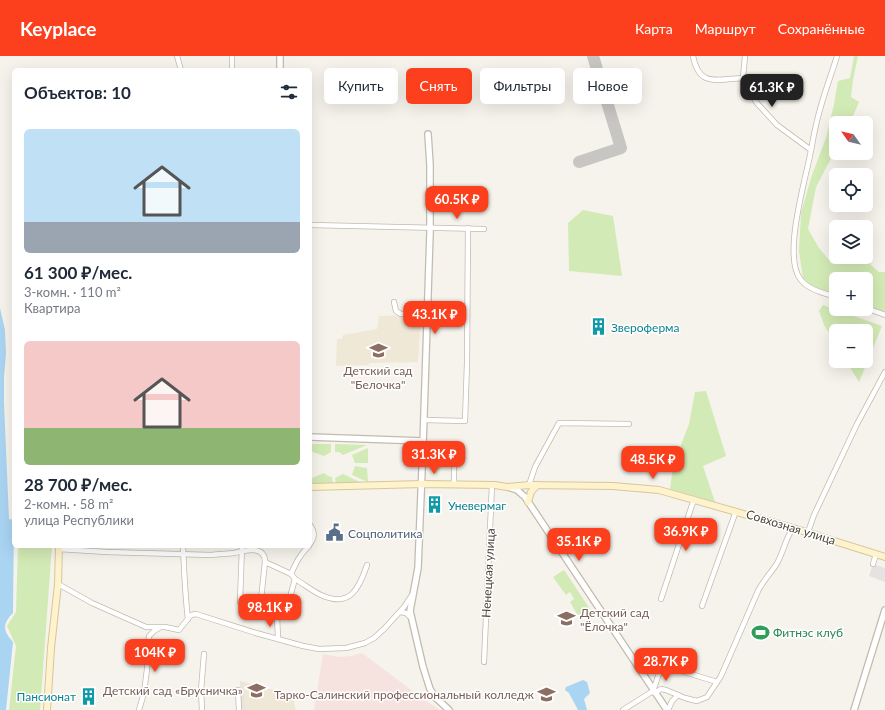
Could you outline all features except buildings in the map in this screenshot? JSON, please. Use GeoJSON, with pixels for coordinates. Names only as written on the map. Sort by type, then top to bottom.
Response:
{"type":"FeatureCollection","features":[{"type":"Feature","properties":{"kind":"main road","name":"Совхозная улица"},"geometry":{"type":"LineString","coordinates":[[312,487],[454,484],[507,487],[529,485],[613,486],[659,490],[808,532],[885,557]]}},
{"type":"Feature","properties":{"kind":"main road"},"geometry":{"type":"LineString","coordinates":[[528,502],[531,492],[537,485]]}},
{"type":"Feature","properties":{"kind":"main road"},"geometry":{"type":"LineString","coordinates":[[47,710],[51,648],[58,584],[59,548]]}},
{"type":"Feature","properties":{"kind":"street"},"geometry":{"type":"LineString","coordinates":[[177,56],[180,68]]}},
{"type":"Feature","properties":{"kind":"street"},"geometry":{"type":"LineString","coordinates":[[232,56],[232,68]]}},
{"type":"Feature","properties":{"kind":"street"},"geometry":{"type":"LineString","coordinates":[[280,56],[280,68]]}},
{"type":"Feature","properties":{"kind":"street"},"geometry":{"type":"LineString","coordinates":[[693,56],[697,71],[701,76],[708,79],[743,78]]}},
{"type":"Feature","properties":{"kind":"street"},"geometry":{"type":"LineString","coordinates":[[745,56],[743,78],[756,102],[776,125],[811,150]]}},
{"type":"Feature","properties":{"kind":"street"},"geometry":{"type":"LineString","coordinates":[[829,295],[810,288],[800,280],[794,267],[794,242],[797,210],[818,116],[837,56]]}},
{"type":"Feature","properties":{"kind":"street"},"geometry":{"type":"LineString","coordinates":[[428,134],[430,165],[430,228],[422,484],[418,568],[415,588],[410,605],[410,617],[430,689],[435,697],[449,710]]}},
{"type":"Feature","properties":{"kind":"street"},"geometry":{"type":"LineString","coordinates":[[312,224],[484,229]]}},
{"type":"Feature","properties":{"kind":"street"},"geometry":{"type":"LineString","coordinates":[[424,420],[465,421],[468,228]]}},
{"type":"Feature","properties":{"kind":"street"},"geometry":{"type":"LineString","coordinates":[[394,302],[396,312],[401,314],[427,313]]}},
{"type":"Feature","properties":{"kind":"street"},"geometry":{"type":"LineString","coordinates":[[873,311],[885,315]]}},
{"type":"Feature","properties":{"kind":"street"},"geometry":{"type":"LineString","coordinates":[[808,532],[814,515],[857,424],[885,372]]}},
{"type":"Feature","properties":{"kind":"street"},"geometry":{"type":"LineString","coordinates":[[529,485],[535,467],[559,423],[629,424]]}},
{"type":"Feature","properties":{"kind":"street"},"geometry":{"type":"LineString","coordinates":[[312,437],[423,442]]}},
{"type":"Feature","properties":{"kind":"street"},"geometry":{"type":"LineString","coordinates":[[454,456],[454,484]]}},
{"type":"Feature","properties":{"kind":"street","name":"Ненецкая улица"},"geometry":{"type":"LineString","coordinates":[[484,662],[492,485]]}},
{"type":"Feature","properties":{"kind":"street"},"geometry":{"type":"LineString","coordinates":[[507,487],[516,490],[528,502],[654,692],[668,710],[672,701],[678,695]]}},
{"type":"Feature","properties":{"kind":"street"},"geometry":{"type":"LineString","coordinates":[[662,599],[694,499]]}},
{"type":"Feature","properties":{"kind":"street"},"geometry":{"type":"LineString","coordinates":[[702,606],[736,511]]}},
{"type":"Feature","properties":{"kind":"street"},"geometry":{"type":"LineString","coordinates":[[312,528],[314,532],[314,539],[312,541]]}},
{"type":"Feature","properties":{"kind":"street"},"geometry":{"type":"LineString","coordinates":[[623,710],[661,689],[697,701],[707,697],[722,676],[762,583],[776,566],[788,536],[793,528]]}},
{"type":"Feature","properties":{"kind":"street"},"geometry":{"type":"LineString","coordinates":[[69,548],[108,552],[211,555],[257,550],[264,555],[265,562],[260,609]]}},
{"type":"Feature","properties":{"kind":"street"},"geometry":{"type":"LineString","coordinates":[[182,548],[185,572],[184,590],[188,619]]}},
{"type":"Feature","properties":{"kind":"street"},"geometry":{"type":"LineString","coordinates":[[242,548],[240,602],[245,607],[250,609],[260,609],[273,612],[277,616],[278,638]]}},
{"type":"Feature","properties":{"kind":"street"},"geometry":{"type":"LineString","coordinates":[[291,574],[301,553],[306,548]]}},
{"type":"Feature","properties":{"kind":"street"},"geometry":{"type":"LineString","coordinates":[[873,564],[876,554]]}},
{"type":"Feature","properties":{"kind":"street"},"geometry":{"type":"LineString","coordinates":[[265,562],[291,574],[295,579],[320,595],[331,599],[340,600],[351,596],[359,586],[367,565]]}},
{"type":"Feature","properties":{"kind":"street"},"geometry":{"type":"LineString","coordinates":[[290,597],[295,579]]}},
{"type":"Feature","properties":{"kind":"street"},"geometry":{"type":"LineString","coordinates":[[58,584],[92,603],[146,627],[164,627],[179,630],[184,626],[191,615],[196,614],[303,646],[319,649],[346,648],[365,643],[374,638],[400,612],[412,595]]}},
{"type":"Feature","properties":{"kind":"street"},"geometry":{"type":"LineString","coordinates":[[854,710],[885,610]]}},
{"type":"Feature","properties":{"kind":"street"},"geometry":{"type":"LineString","coordinates":[[400,612],[406,613],[410,617]]}},
{"type":"Feature","properties":{"kind":"street"},"geometry":{"type":"LineString","coordinates":[[138,710],[144,693],[147,669],[149,631],[146,627]]}},
{"type":"Feature","properties":{"kind":"street"},"geometry":{"type":"LineString","coordinates":[[149,636],[159,627]]}},
{"type":"Feature","properties":{"kind":"street"},"geometry":{"type":"LineString","coordinates":[[202,710],[201,690],[204,654]]}},
{"type":"Feature","properties":{"kind":"street"},"geometry":{"type":"LineString","coordinates":[[633,660],[640,657],[717,682]]}},
{"type":"Feature","properties":{"kind":"street"},"geometry":{"type":"LineString","coordinates":[[654,692],[662,665]]}},
{"type":"Feature","properties":{"kind":"street"},"geometry":{"type":"LineString","coordinates":[[238,690],[239,710]]}},
{"type":"Feature","properties":{"kind":"shaded area","name":"Детский сад \"Белочка\""},"geometry":{"type":"Polygon","coordinates":[[[421,315],[418,362],[370,363],[368,365],[336,366],[337,339],[342,339],[343,335],[377,329],[379,316],[421,315]]]}},
{"type":"Feature","properties":{"kind":"shaded area"},"geometry":{"type":"Polygon","coordinates":[[[873,564],[885,568],[885,582],[869,576],[873,564]]]}},
{"type":"Feature","properties":{"kind":"shaded area"},"geometry":{"type":"Polygon","coordinates":[[[362,653],[440,710],[314,710],[323,654],[339,657],[362,653]]]}},
{"type":"Feature","properties":{"kind":"shaded area","name":"Детский сад «Брусничка»"},"geometry":{"type":"Polygon","coordinates":[[[240,681],[293,695],[295,709],[297,710],[241,710],[240,681]]]}},
{"type":"Feature","properties":{"kind":"shaded area","name":"Детский сад «Брусничка»"},"geometry":{"type":"Polygon","coordinates":[[[244,683],[292,697],[294,710],[245,710],[244,683]]]}},
{"type":"Feature","properties":{"kind":"green space"},"geometry":{"type":"Polygon","coordinates":[[[854,56],[858,56],[851,97],[859,102],[853,116],[831,116],[838,81],[850,78],[854,56]]]}},
{"type":"Feature","properties":{"kind":"green space"},"geometry":{"type":"Polygon","coordinates":[[[829,125],[829,160],[830,160],[816,187],[808,229],[819,248],[829,260],[829,264],[871,264],[879,272],[885,272],[885,315],[873,311],[873,272],[829,272],[829,294],[813,288],[803,278],[799,252],[801,213],[812,175],[826,138],[829,125]]]}},
{"type":"Feature","properties":{"kind":"green space"},"geometry":{"type":"Polygon","coordinates":[[[583,210],[613,216],[622,276],[569,271],[568,223],[583,210]]]}},
{"type":"Feature","properties":{"kind":"green space"},"geometry":{"type":"Polygon","coordinates":[[[823,305],[829,307],[829,316],[854,316],[882,326],[873,348],[873,324],[829,324],[829,333],[824,325],[819,311],[823,305]]]}},
{"type":"Feature","properties":{"kind":"green space"},"geometry":{"type":"Polygon","coordinates":[[[850,368],[865,368],[859,382],[850,368]]]}},
{"type":"Feature","properties":{"kind":"green space"},"geometry":{"type":"Polygon","coordinates":[[[706,391],[726,456],[703,466],[715,502],[670,489],[673,466],[689,424],[695,392],[706,391]]]}},
{"type":"Feature","properties":{"kind":"green space"},"geometry":{"type":"Polygon","coordinates":[[[312,444],[331,444],[331,452],[324,456],[312,452],[312,444]]]}},
{"type":"Feature","properties":{"kind":"green space"},"geometry":{"type":"Polygon","coordinates":[[[335,444],[367,445],[343,455],[339,452],[335,452],[335,444]]]}},
{"type":"Feature","properties":{"kind":"green space"},"geometry":{"type":"Polygon","coordinates":[[[368,448],[368,463],[355,463],[352,455],[368,448]]]}},
{"type":"Feature","properties":{"kind":"green space"},"geometry":{"type":"Polygon","coordinates":[[[431,455],[444,456],[444,464],[436,474],[433,473],[430,467],[431,455]]]}},
{"type":"Feature","properties":{"kind":"green space"},"geometry":{"type":"Polygon","coordinates":[[[355,466],[367,468],[368,482],[352,475],[355,466]]]}},
{"type":"Feature","properties":{"kind":"green space"},"geometry":{"type":"Polygon","coordinates":[[[324,473],[332,477],[333,485],[312,485],[312,478],[324,473]]]}},
{"type":"Feature","properties":{"kind":"green space"},"geometry":{"type":"Polygon","coordinates":[[[343,474],[364,484],[336,485],[335,478],[343,474]]]}},
{"type":"Feature","properties":{"kind":"green space"},"geometry":{"type":"Polygon","coordinates":[[[18,548],[52,548],[40,710],[9,710],[16,646],[7,626],[16,612],[18,548]]]}},
{"type":"Feature","properties":{"kind":"green space"},"geometry":{"type":"Polygon","coordinates":[[[564,570],[590,609],[578,616],[570,602],[574,599],[570,592],[566,595],[553,577],[564,570]]]}},
{"type":"Feature","properties":{"kind":"water"},"geometry":{"type":"Polygon","coordinates":[[[0,308],[5,330],[6,354],[4,403],[9,519],[12,520],[12,548],[14,548],[13,613],[9,617],[5,628],[7,634],[13,642],[6,710],[0,710],[0,308]]]}},
{"type":"Feature","properties":{"kind":"water"},"geometry":{"type":"Polygon","coordinates":[[[583,680],[587,682],[590,693],[584,699],[587,710],[578,710],[569,693],[565,690],[566,687],[583,680]]]}},
{"type":"Feature","properties":{"kind":"taxiway"},"geometry":{"type":"LineString","coordinates":[[579,162],[621,148],[593,56]]}},
{"type":"Feature","properties":{"kind":"place","name":"Звероферма"},"geometry":{"type":"Point","coordinates":[598,327]}},
{"type":"Feature","properties":{"kind":"place","name":"Детский сад \"Белочка\""},"geometry":{"type":"Point","coordinates":[378,351]}},
{"type":"Feature","properties":{"kind":"place","name":"Уневермаг"},"geometry":{"type":"Point","coordinates":[435,505]}},
{"type":"Feature","properties":{"kind":"place","name":"Соцполитика"},"geometry":{"type":"Point","coordinates":[335,533]}},
{"type":"Feature","properties":{"kind":"place","name":"Детский сад \"Ёлочка\""},"geometry":{"type":"Point","coordinates":[567,619]}},
{"type":"Feature","properties":{"kind":"place","name":"Фитнэс клуб"},"geometry":{"type":"Point","coordinates":[760,632]}},
{"type":"Feature","properties":{"kind":"place","name":"Детский сад «Брусничка»"},"geometry":{"type":"Point","coordinates":[256,690]}},
{"type":"Feature","properties":{"kind":"place","name":"Тарко-Салинский профессиональный колледж"},"geometry":{"type":"Point","coordinates":[547,694]}},
{"type":"Feature","properties":{"kind":"place","name":"Пансионат"},"geometry":{"type":"Point","coordinates":[89,696]}}]}
